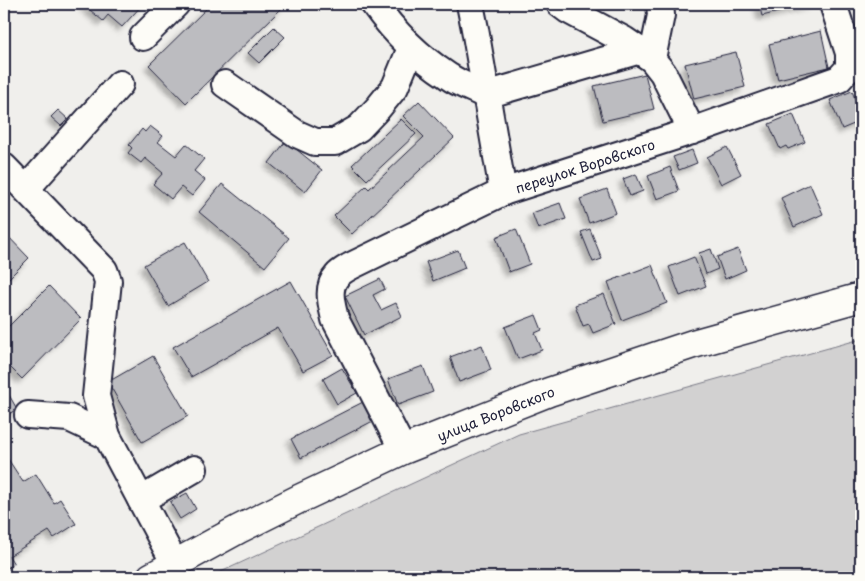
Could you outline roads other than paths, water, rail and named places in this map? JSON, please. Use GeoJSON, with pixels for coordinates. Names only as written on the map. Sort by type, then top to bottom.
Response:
{"type":"FeatureCollection","features":[{"type":"Feature","properties":{"kind":"main road","name":"улица Воровского"},"geometry":{"type":"LineString","coordinates":[[151,577],[298,499],[403,450],[549,392],[693,344],[861,297]]}},
{"type":"Feature","properties":{"kind":"street"},"geometry":{"type":"LineString","coordinates":[[143,37],[176,4]]}},
{"type":"Feature","properties":{"kind":"street"},"geometry":{"type":"LineString","coordinates":[[374,4],[411,48],[449,77],[486,94],[646,54]]}},
{"type":"Feature","properties":{"kind":"street"},"geometry":{"type":"LineString","coordinates":[[470,4],[503,192]]}},
{"type":"Feature","properties":{"kind":"street"},"geometry":{"type":"LineString","coordinates":[[560,4],[646,54],[663,73],[692,131]]}},
{"type":"Feature","properties":{"kind":"street"},"geometry":{"type":"LineString","coordinates":[[646,54],[661,15],[660,4]]}},
{"type":"Feature","properties":{"kind":"street","name":"переулок Воровского"},"geometry":{"type":"LineString","coordinates":[[403,450],[335,319],[330,298],[331,285],[337,275],[350,266],[503,192],[692,131],[839,79],[850,68],[849,53],[833,4]]}},
{"type":"Feature","properties":{"kind":"street"},"geometry":{"type":"LineString","coordinates":[[226,84],[297,134],[315,142],[335,142],[359,128],[395,87],[411,48]]}},
{"type":"Feature","properties":{"kind":"street"},"geometry":{"type":"LineString","coordinates":[[26,189],[120,84]]}},
{"type":"Feature","properties":{"kind":"street"},"geometry":{"type":"LineString","coordinates":[[4,167],[104,270],[108,281],[96,396],[107,436],[175,564]]}},
{"type":"Feature","properties":{"kind":"street"},"geometry":{"type":"LineString","coordinates":[[28,415],[69,418],[107,436]]}},
{"type":"Feature","properties":{"kind":"street"},"geometry":{"type":"LineString","coordinates":[[140,500],[194,469]]}}]}
